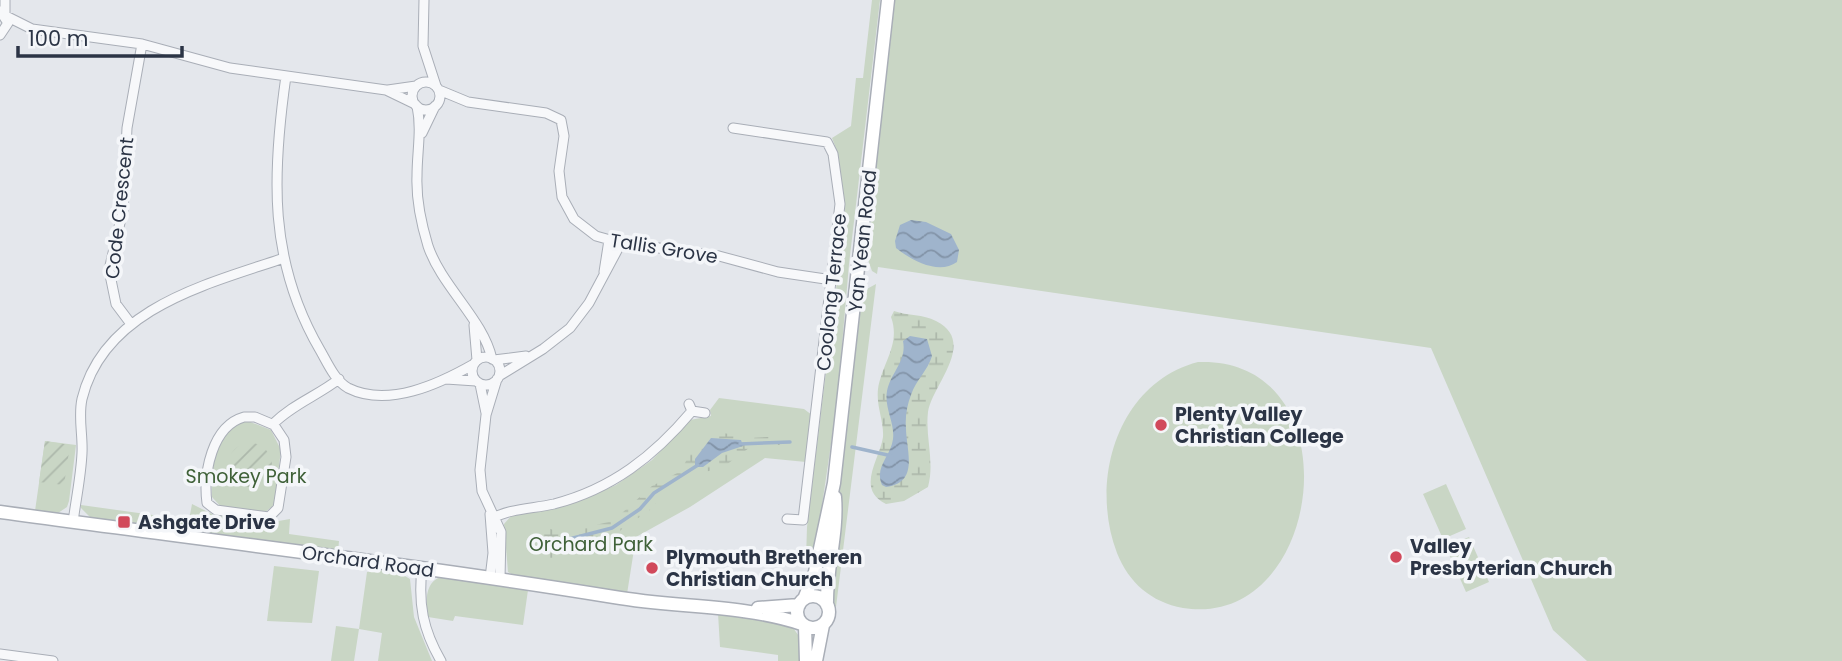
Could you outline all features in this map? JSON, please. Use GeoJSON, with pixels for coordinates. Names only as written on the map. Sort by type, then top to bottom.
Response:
{"type":"FeatureCollection","features":[{"type":"Feature","properties":{"kind":"main road","name":"Yan Yean Road"},"geometry":{"type":"LineString","coordinates":[[802,602],[815,572],[834,483],[888,0]]}},
{"type":"Feature","properties":{"kind":"main road","name":"Yan Yean Road"},"geometry":{"type":"LineString","coordinates":[[827,606],[827,574],[836,534],[834,483]]}},
{"type":"Feature","properties":{"kind":"main road","name":"Orchard Road"},"geometry":{"type":"LineString","coordinates":[[0,512],[495,578],[639,601],[736,609],[804,625]]}},
{"type":"Feature","properties":{"kind":"main road"},"geometry":{"type":"LineString","coordinates":[[806,661],[804,625],[797,613],[802,602],[817,597],[827,606],[829,614],[823,625],[816,661]]}},
{"type":"Feature","properties":{"kind":"main road","name":"Orchard Road"},"geometry":{"type":"LineString","coordinates":[[736,609],[802,602]]}},
{"type":"Feature","properties":{"kind":"main road"},"geometry":{"type":"LineString","coordinates":[[804,625],[814,628],[823,625]]}},
{"type":"Feature","properties":{"kind":"street"},"geometry":{"type":"LineString","coordinates":[[2,36],[8,23],[4,14],[5,0]]}},
{"type":"Feature","properties":{"kind":"street"},"geometry":{"type":"LineString","coordinates":[[421,135],[436,106],[438,88],[425,56],[422,36],[424,0]]}},
{"type":"Feature","properties":{"kind":"street"},"geometry":{"type":"LineString","coordinates":[[4,14],[32,29],[142,44],[208,63],[386,90],[428,82],[438,88]]}},
{"type":"Feature","properties":{"kind":"street"},"geometry":{"type":"LineString","coordinates":[[2,36],[32,29]]}},
{"type":"Feature","properties":{"kind":"street","name":"Code Crescent"},"geometry":{"type":"LineString","coordinates":[[131,324],[116,304],[109,270],[122,210],[127,128],[142,44]]}},
{"type":"Feature","properties":{"kind":"street"},"geometry":{"type":"LineString","coordinates":[[425,56],[418,85],[412,95],[421,135],[417,191],[425,237],[440,274],[482,334],[499,367],[486,415],[480,470],[482,491],[491,515],[495,578]]}},
{"type":"Feature","properties":{"kind":"street"},"geometry":{"type":"LineString","coordinates":[[286,76],[275,172],[277,215],[284,258],[306,321],[339,379],[349,388],[396,396],[444,379],[476,362],[531,355]]}},
{"type":"Feature","properties":{"kind":"street","name":"Tallis Grove"},"geometry":{"type":"LineString","coordinates":[[438,88],[468,102]]}},
{"type":"Feature","properties":{"kind":"street"},"geometry":{"type":"LineString","coordinates":[[386,90],[426,110],[436,106]]}},
{"type":"Feature","properties":{"kind":"street","name":"Tallis Grove"},"geometry":{"type":"LineString","coordinates":[[436,106],[468,102],[546,113],[561,120],[564,136],[559,185],[566,209],[584,229],[609,240],[719,256],[778,272],[832,280]]}},
{"type":"Feature","properties":{"kind":"street","name":"Coolong Terrace"},"geometry":{"type":"LineString","coordinates":[[733,128],[820,139],[830,145],[840,204],[803,520],[787,519]]}},
{"type":"Feature","properties":{"kind":"street"},"geometry":{"type":"LineString","coordinates":[[604,274],[609,240]]}},
{"type":"Feature","properties":{"kind":"street"},"geometry":{"type":"LineString","coordinates":[[444,379],[489,384],[570,328],[621,243]]}},
{"type":"Feature","properties":{"kind":"street"},"geometry":{"type":"LineString","coordinates":[[73,522],[82,452],[82,399],[104,355],[131,324],[180,295],[284,258]]}},
{"type":"Feature","properties":{"kind":"street"},"geometry":{"type":"LineString","coordinates":[[473,323],[476,362],[472,373],[478,382],[486,415]]}},
{"type":"Feature","properties":{"kind":"street"},"geometry":{"type":"LineString","coordinates":[[273,424],[291,407],[322,392],[339,379]]}},
{"type":"Feature","properties":{"kind":"street"},"geometry":{"type":"LineString","coordinates":[[491,515],[566,500],[614,480],[653,453],[691,407],[705,413]]}},
{"type":"Feature","properties":{"kind":"street"},"geometry":{"type":"LineString","coordinates":[[244,417],[255,417],[273,424],[284,440],[286,457],[276,513],[264,517],[212,508],[206,498],[214,447],[221,430],[244,417]]}},
{"type":"Feature","properties":{"kind":"street"},"geometry":{"type":"LineString","coordinates":[[422,569],[421,613],[438,659]]}},
{"type":"Feature","properties":{"kind":"street"},"geometry":{"type":"LineString","coordinates":[[0,654],[53,661]]}},
{"type":"Feature","properties":{"kind":"green space"},"geometry":{"type":"Polygon","coordinates":[[[872,0],[880,0],[849,264],[837,403],[814,560],[806,559],[807,527],[845,215],[837,151],[832,138],[851,126],[856,78],[863,78],[872,0]]]}},
{"type":"Feature","properties":{"kind":"green space"},"geometry":{"type":"Polygon","coordinates":[[[895,0],[1842,0],[1842,661],[1587,661],[1553,630],[1431,348],[878,267],[877,274],[872,271],[866,254],[895,0]]]}},
{"type":"Feature","properties":{"kind":"green space"},"geometry":{"type":"Polygon","coordinates":[[[876,284],[836,607],[832,603],[840,480],[861,306],[865,290],[876,284]]]}},
{"type":"Feature","properties":{"kind":"green space"},"geometry":{"type":"Polygon","coordinates":[[[894,311],[936,321],[948,330],[953,340],[953,352],[928,412],[931,468],[928,487],[904,501],[886,504],[877,498],[871,482],[883,437],[878,389],[894,336],[891,317],[894,311]]]}},
{"type":"Feature","properties":{"kind":"green space"},"geometry":{"type":"Polygon","coordinates":[[[1198,362],[1249,372],[1283,401],[1301,443],[1303,491],[1292,539],[1268,578],[1231,604],[1183,608],[1151,596],[1142,590],[1128,573],[1117,553],[1109,525],[1107,495],[1109,466],[1117,438],[1130,412],[1148,390],[1170,373],[1198,362]]]}},
{"type":"Feature","properties":{"kind":"green space","name":"Orchard Park"},"geometry":{"type":"Polygon","coordinates":[[[719,398],[804,409],[812,415],[806,462],[765,458],[690,507],[636,537],[627,594],[515,576],[508,572],[504,524],[511,516],[576,502],[616,485],[652,460],[690,420],[711,416],[710,410],[719,398]]]}},
{"type":"Feature","properties":{"kind":"green space","name":"Smokey Park"},"geometry":{"type":"Polygon","coordinates":[[[248,421],[271,430],[281,450],[274,505],[264,513],[221,507],[212,497],[212,474],[221,440],[228,431],[248,421]]]}},
{"type":"Feature","properties":{"kind":"green space"},"geometry":{"type":"Polygon","coordinates":[[[735,430],[749,438],[787,436],[790,445],[753,445],[722,468],[700,473],[668,490],[647,513],[627,524],[611,540],[593,542],[571,557],[543,558],[529,551],[526,539],[539,535],[546,527],[560,533],[613,521],[652,486],[681,471],[691,451],[708,435],[717,432],[729,434],[735,430]]]}},
{"type":"Feature","properties":{"kind":"green space"},"geometry":{"type":"Polygon","coordinates":[[[45,441],[76,445],[69,501],[67,507],[58,513],[35,511],[45,441]]]}},
{"type":"Feature","properties":{"kind":"green space"},"geometry":{"type":"Polygon","coordinates":[[[45,441],[70,445],[64,485],[39,482],[45,441]]]}},
{"type":"Feature","properties":{"kind":"green space"},"geometry":{"type":"Polygon","coordinates":[[[250,443],[265,450],[272,465],[265,480],[250,487],[235,480],[228,465],[235,450],[250,443]]]}},
{"type":"Feature","properties":{"kind":"green space"},"geometry":{"type":"Polygon","coordinates":[[[1446,484],[1466,529],[1443,539],[1423,494],[1446,484]]]}},
{"type":"Feature","properties":{"kind":"green space"},"geometry":{"type":"Polygon","coordinates":[[[192,504],[214,515],[267,523],[290,519],[289,534],[339,541],[338,552],[92,519],[81,508],[81,505],[189,520],[192,504]]]}},
{"type":"Feature","properties":{"kind":"green space"},"geometry":{"type":"Polygon","coordinates":[[[1469,537],[1489,582],[1466,592],[1446,547],[1469,537]]]}},
{"type":"Feature","properties":{"kind":"green space"},"geometry":{"type":"Polygon","coordinates":[[[274,566],[319,571],[312,623],[267,621],[274,566]]]}},
{"type":"Feature","properties":{"kind":"green space"},"geometry":{"type":"Polygon","coordinates":[[[367,572],[398,572],[410,579],[414,617],[432,661],[378,661],[382,633],[359,629],[367,572]]]}},
{"type":"Feature","properties":{"kind":"green space"},"geometry":{"type":"Polygon","coordinates":[[[440,577],[528,590],[523,625],[455,616],[453,621],[428,617],[429,589],[440,577]]]}},
{"type":"Feature","properties":{"kind":"green space"},"geometry":{"type":"Polygon","coordinates":[[[718,613],[791,625],[801,639],[802,661],[778,661],[778,655],[720,647],[718,613]]]}},
{"type":"Feature","properties":{"kind":"green space"},"geometry":{"type":"Polygon","coordinates":[[[336,626],[359,629],[354,661],[331,661],[336,626]]]}},
{"type":"Feature","properties":{"kind":"water"},"geometry":{"type":"Polygon","coordinates":[[[911,220],[926,222],[951,234],[959,250],[957,262],[950,266],[934,267],[910,258],[896,248],[895,241],[900,225],[911,220]]]}},
{"type":"Feature","properties":{"kind":"water"},"geometry":{"type":"Polygon","coordinates":[[[910,336],[927,339],[932,356],[907,407],[907,472],[897,484],[886,487],[882,485],[880,473],[893,439],[887,391],[903,355],[903,341],[910,336]]]}},
{"type":"Feature","properties":{"kind":"water"},"geometry":{"type":"Polygon","coordinates":[[[711,438],[741,440],[743,446],[722,453],[703,467],[695,467],[695,459],[711,438]]]}},
{"type":"Feature","properties":{"kind":"waterway"},"geometry":{"type":"LineString","coordinates":[[740,444],[790,442]]}},
{"type":"Feature","properties":{"kind":"waterway"},"geometry":{"type":"LineString","coordinates":[[852,447],[892,456]]}},
{"type":"Feature","properties":{"kind":"waterway"},"geometry":{"type":"LineString","coordinates":[[546,545],[612,528],[640,509],[654,493],[698,465]]}},
{"type":"Feature","properties":{"kind":"place","name":"Plenty Valley Christian College"},"geometry":{"type":"Point","coordinates":[1161,425]}},
{"type":"Feature","properties":{"kind":"place","name":"Ashgate Drive"},"geometry":{"type":"Point","coordinates":[124,522]}},
{"type":"Feature","properties":{"kind":"place","name":"Valley Presbyterian Church"},"geometry":{"type":"Point","coordinates":[1396,557]}},
{"type":"Feature","properties":{"kind":"place","name":"Plymouth Bretheren Christian Church"},"geometry":{"type":"Point","coordinates":[652,568]}}]}
